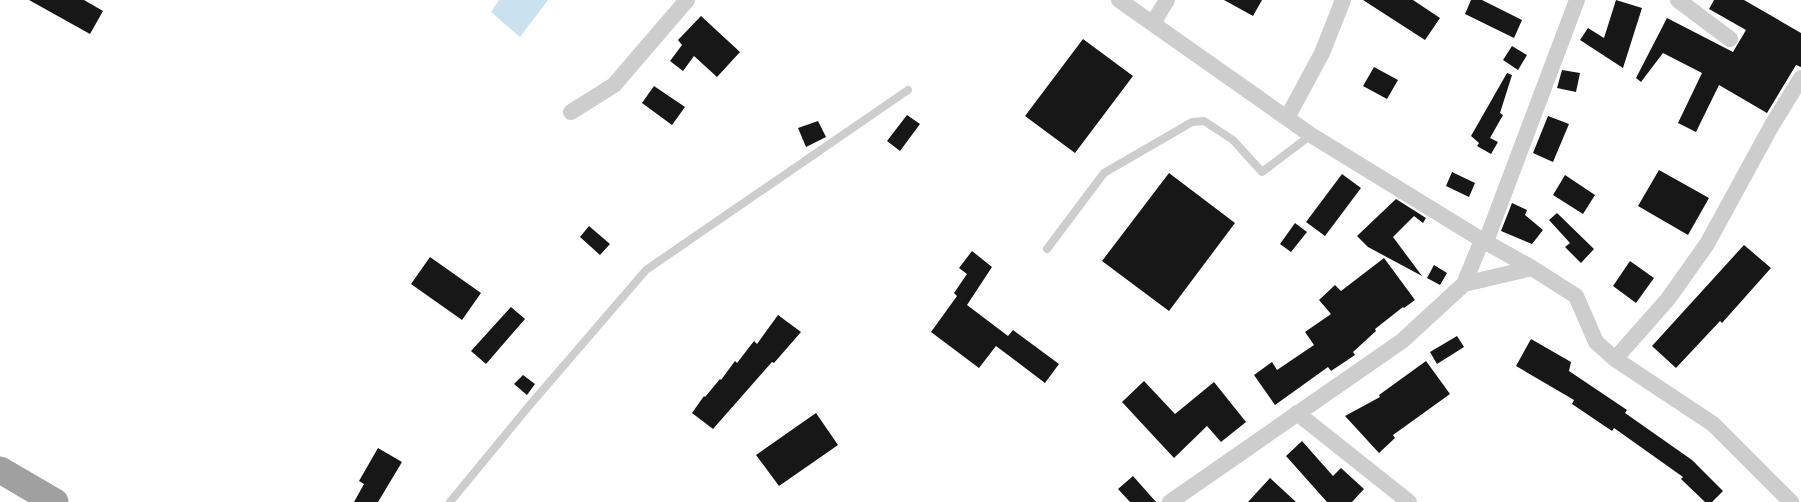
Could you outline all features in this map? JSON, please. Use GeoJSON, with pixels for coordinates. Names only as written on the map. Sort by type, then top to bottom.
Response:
{"type":"FeatureCollection","features":[{"type":"Feature","properties":{"kind":"highway"},"geometry":{"type":"LineString","coordinates":[[0,470],[55,502]]}},
{"type":"Feature","properties":{"kind":"street"},"geometry":{"type":"LineString","coordinates":[[571,112],[614,85],[687,0]]}},
{"type":"Feature","properties":{"kind":"street"},"geometry":{"type":"LineString","coordinates":[[1119,0],[1311,135],[1576,296],[1596,342],[1616,359],[1713,424],[1787,501]]}},
{"type":"Feature","properties":{"kind":"street"},"geometry":{"type":"LineString","coordinates":[[1153,23],[1167,0]]}},
{"type":"Feature","properties":{"kind":"street"},"geometry":{"type":"LineString","coordinates":[[1287,118],[1322,53],[1343,0]]}},
{"type":"Feature","properties":{"kind":"street"},"geometry":{"type":"LineString","coordinates":[[1170,502],[1402,341],[1464,284],[1482,240],[1488,236],[1577,0]]}},
{"type":"Feature","properties":{"kind":"street"},"geometry":{"type":"LineString","coordinates":[[1678,0],[1730,39]]}},
{"type":"Feature","properties":{"kind":"street"},"geometry":{"type":"LineString","coordinates":[[1616,359],[1668,299],[1707,244],[1772,124],[1801,78]]}},
{"type":"Feature","properties":{"kind":"street"},"geometry":{"type":"LineString","coordinates":[[1464,284],[1532,268]]}},
{"type":"Feature","properties":{"kind":"street"},"geometry":{"type":"LineString","coordinates":[[1297,413],[1409,502]]}},
{"type":"Feature","properties":{"kind":"lane"},"geometry":{"type":"LineString","coordinates":[[450,502],[646,270],[908,90]]}},
{"type":"Feature","properties":{"kind":"lane"},"geometry":{"type":"LineString","coordinates":[[1047,249],[1104,173],[1192,122],[1203,121],[1233,140],[1262,172],[1311,135]]}},
{"type":"Feature","properties":{"kind":"water"},"geometry":{"type":"Polygon","coordinates":[[[499,0],[548,0],[520,37],[491,12],[499,0]]]}},
{"type":"Feature","properties":{"kind":"building"},"geometry":{"type":"Polygon","coordinates":[[[29,0],[84,0],[103,11],[90,34],[29,0]]]}},
{"type":"Feature","properties":{"kind":"building"},"geometry":{"type":"Polygon","coordinates":[[[1224,0],[1262,0],[1253,16],[1224,0]]]}},
{"type":"Feature","properties":{"kind":"building"},"geometry":{"type":"Polygon","coordinates":[[[1363,0],[1413,0],[1440,18],[1425,40],[1363,0]]]}},
{"type":"Feature","properties":{"kind":"building"},"geometry":{"type":"Polygon","coordinates":[[[1471,0],[1482,0],[1522,20],[1514,38],[1465,14],[1471,0]]]}},
{"type":"Feature","properties":{"kind":"building"},"geometry":{"type":"Polygon","coordinates":[[[1616,0],[1642,8],[1623,68],[1580,40],[1588,28],[1604,38],[1616,0]]]}},
{"type":"Feature","properties":{"kind":"building"},"geometry":{"type":"Polygon","coordinates":[[[1714,0],[1744,0],[1801,33],[1801,67],[1796,65],[1767,113],[1719,85],[1696,132],[1678,123],[1702,73],[1663,53],[1641,82],[1636,78],[1667,18],[1733,52],[1746,30],[1709,9],[1714,0]]]}},
{"type":"Feature","properties":{"kind":"building"},"geometry":{"type":"Polygon","coordinates":[[[701,16],[740,52],[717,77],[694,56],[683,71],[670,61],[682,45],[678,40],[701,16]]]}},
{"type":"Feature","properties":{"kind":"building"},"geometry":{"type":"Polygon","coordinates":[[[1083,39],[1133,76],[1075,153],[1025,116],[1083,39]]]}},
{"type":"Feature","properties":{"kind":"building"},"geometry":{"type":"Polygon","coordinates":[[[1512,46],[1527,55],[1518,70],[1503,60],[1512,46]]]}},
{"type":"Feature","properties":{"kind":"building"},"geometry":{"type":"Polygon","coordinates":[[[1374,67],[1398,80],[1387,99],[1363,86],[1374,67]]]}},
{"type":"Feature","properties":{"kind":"building"},"geometry":{"type":"Polygon","coordinates":[[[1562,70],[1580,73],[1576,92],[1557,88],[1562,70]]]}},
{"type":"Feature","properties":{"kind":"building"},"geometry":{"type":"Polygon","coordinates":[[[1507,73],[1512,75],[1500,113],[1503,115],[1490,138],[1498,142],[1491,154],[1477,146],[1479,143],[1471,136],[1507,73]]]}},
{"type":"Feature","properties":{"kind":"building"},"geometry":{"type":"Polygon","coordinates":[[[654,86],[685,107],[672,125],[642,103],[654,86]]]}},
{"type":"Feature","properties":{"kind":"building"},"geometry":{"type":"Polygon","coordinates":[[[907,115],[920,124],[900,151],[887,141],[907,115]]]}},
{"type":"Feature","properties":{"kind":"building"},"geometry":{"type":"Polygon","coordinates":[[[1548,116],[1569,124],[1553,162],[1533,153],[1548,116]]]}},
{"type":"Feature","properties":{"kind":"building"},"geometry":{"type":"Polygon","coordinates":[[[818,121],[826,137],[806,147],[798,128],[818,121]]]}},
{"type":"Feature","properties":{"kind":"building"},"geometry":{"type":"Polygon","coordinates":[[[1659,170],[1709,198],[1688,235],[1638,206],[1659,170]]]}},
{"type":"Feature","properties":{"kind":"building"},"geometry":{"type":"Polygon","coordinates":[[[1452,172],[1475,183],[1469,197],[1446,186],[1452,172]]]}},
{"type":"Feature","properties":{"kind":"building"},"geometry":{"type":"Polygon","coordinates":[[[1169,173],[1235,223],[1169,311],[1102,261],[1169,173]]]}},
{"type":"Feature","properties":{"kind":"building"},"geometry":{"type":"Polygon","coordinates":[[[1342,174],[1361,188],[1325,236],[1306,222],[1342,174]]]}},
{"type":"Feature","properties":{"kind":"building"},"geometry":{"type":"Polygon","coordinates":[[[1565,175],[1595,195],[1583,214],[1553,195],[1565,175]]]}},
{"type":"Feature","properties":{"kind":"building"},"geometry":{"type":"Polygon","coordinates":[[[1396,199],[1426,218],[1423,223],[1414,216],[1393,237],[1422,276],[1368,247],[1357,236],[1396,199]]]}},
{"type":"Feature","properties":{"kind":"building"},"geometry":{"type":"Polygon","coordinates":[[[1512,203],[1527,210],[1525,215],[1543,230],[1532,244],[1501,231],[1512,203]]]}},
{"type":"Feature","properties":{"kind":"building"},"geometry":{"type":"Polygon","coordinates":[[[1557,213],[1594,249],[1581,263],[1565,247],[1570,243],[1549,220],[1557,213]]]}},
{"type":"Feature","properties":{"kind":"building"},"geometry":{"type":"Polygon","coordinates":[[[1295,223],[1307,232],[1291,252],[1280,244],[1295,223]]]}},
{"type":"Feature","properties":{"kind":"building"},"geometry":{"type":"Polygon","coordinates":[[[589,226],[610,244],[600,255],[580,237],[589,226]]]}},
{"type":"Feature","properties":{"kind":"building"},"geometry":{"type":"Polygon","coordinates":[[[1744,245],[1771,268],[1722,323],[1720,321],[1676,368],[1652,346],[1744,245]]]}},
{"type":"Feature","properties":{"kind":"building"},"geometry":{"type":"Polygon","coordinates":[[[972,251],[992,267],[967,305],[1008,336],[1013,330],[1059,364],[1045,383],[996,346],[979,368],[931,332],[957,296],[954,293],[967,274],[959,268],[972,251]]]}},
{"type":"Feature","properties":{"kind":"building"},"geometry":{"type":"Polygon","coordinates":[[[430,257],[481,293],[462,320],[411,284],[430,257]]]}},
{"type":"Feature","properties":{"kind":"building"},"geometry":{"type":"Polygon","coordinates":[[[1384,258],[1415,300],[1375,329],[1376,331],[1353,352],[1355,355],[1331,371],[1328,367],[1275,405],[1254,375],[1272,362],[1277,370],[1314,345],[1305,332],[1331,314],[1319,300],[1335,285],[1341,291],[1384,258]]]}},
{"type":"Feature","properties":{"kind":"building"},"geometry":{"type":"Polygon","coordinates":[[[1630,261],[1654,278],[1636,303],[1613,286],[1630,261]]]}},
{"type":"Feature","properties":{"kind":"building"},"geometry":{"type":"Polygon","coordinates":[[[1434,265],[1447,273],[1440,285],[1427,278],[1434,265]]]}},
{"type":"Feature","properties":{"kind":"building"},"geometry":{"type":"Polygon","coordinates":[[[511,307],[525,319],[486,364],[471,351],[511,307]]]}},
{"type":"Feature","properties":{"kind":"building"},"geometry":{"type":"Polygon","coordinates":[[[778,315],[801,332],[713,429],[692,413],[735,361],[737,363],[754,341],[757,344],[778,315]]]}},
{"type":"Feature","properties":{"kind":"building"},"geometry":{"type":"Polygon","coordinates":[[[1457,336],[1464,347],[1437,364],[1430,352],[1457,336]]]}},
{"type":"Feature","properties":{"kind":"building"},"geometry":{"type":"Polygon","coordinates":[[[1531,339],[1571,362],[1569,371],[1627,410],[1625,413],[1692,460],[1723,491],[1712,502],[1705,502],[1681,479],[1683,477],[1614,428],[1612,431],[1572,404],[1574,400],[1516,366],[1531,339]]]}},
{"type":"Feature","properties":{"kind":"building"},"geometry":{"type":"Polygon","coordinates":[[[1426,361],[1450,394],[1393,435],[1395,438],[1379,453],[1345,416],[1380,397],[1379,395],[1426,361]]]}},
{"type":"Feature","properties":{"kind":"building"},"geometry":{"type":"Polygon","coordinates":[[[523,375],[535,384],[527,395],[514,384],[523,375]]]}},
{"type":"Feature","properties":{"kind":"building"},"geometry":{"type":"Polygon","coordinates":[[[1144,381],[1175,414],[1214,382],[1246,422],[1221,442],[1207,426],[1174,458],[1122,402],[1144,381]]]}},
{"type":"Feature","properties":{"kind":"building"},"geometry":{"type":"Polygon","coordinates":[[[816,413],[838,445],[779,486],[756,455],[816,413]]]}},
{"type":"Feature","properties":{"kind":"building"},"geometry":{"type":"Polygon","coordinates":[[[1302,441],[1333,476],[1341,468],[1364,489],[1352,502],[1327,502],[1286,456],[1302,441]]]}},
{"type":"Feature","properties":{"kind":"building"},"geometry":{"type":"Polygon","coordinates":[[[378,448],[402,462],[378,502],[354,502],[364,484],[359,481],[378,448]]]}},
{"type":"Feature","properties":{"kind":"building"},"geometry":{"type":"Polygon","coordinates":[[[1133,476],[1156,502],[1130,502],[1118,489],[1133,476]]]}},
{"type":"Feature","properties":{"kind":"building"},"geometry":{"type":"Polygon","coordinates":[[[1270,478],[1296,502],[1248,502],[1270,478]]]}}]}
